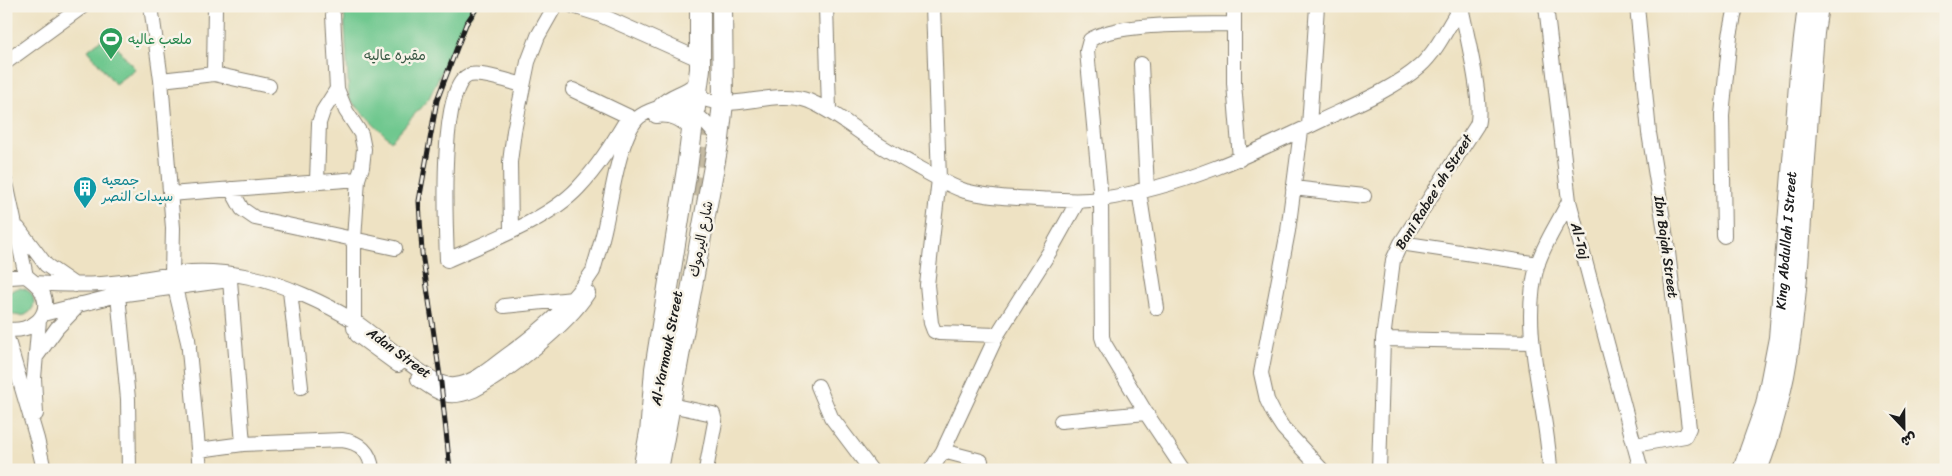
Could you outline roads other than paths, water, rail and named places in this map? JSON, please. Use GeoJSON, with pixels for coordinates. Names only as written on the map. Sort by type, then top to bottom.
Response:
{"type":"FeatureCollection","features":[{"type":"Feature","properties":{"kind":"highway"},"geometry":{"type":"LineString","coordinates":[[700,6],[702,104]]}},
{"type":"Feature","properties":{"kind":"highway"},"geometry":{"type":"LineString","coordinates":[[650,434],[655,369],[687,169],[712,62],[710,6]]}},
{"type":"Feature","properties":{"kind":"highway","name":"شارع اليرموك"},"geometry":{"type":"LineString","coordinates":[[658,470],[719,139],[702,104],[722,6]]}},
{"type":"Feature","properties":{"kind":"highway"},"geometry":{"type":"LineString","coordinates":[[663,107],[670,101],[692,92],[702,104]]}},
{"type":"Feature","properties":{"kind":"highway"},"geometry":{"type":"LineString","coordinates":[[687,169],[699,168],[713,176]]}},
{"type":"Feature","properties":{"kind":"highway","name":"Al-Yarmouk Street"},"geometry":{"type":"LineString","coordinates":[[643,470],[671,336],[694,196]]}},
{"type":"Feature","properties":{"kind":"main road","name":"King Abdullah I Street"},"geometry":{"type":"LineString","coordinates":[[1742,470],[1765,405],[1778,338],[1799,72],[1807,6]]}},
{"type":"Feature","properties":{"kind":"main road","name":"King Abdullah I Street"},"geometry":{"type":"LineString","coordinates":[[1758,470],[1780,403],[1791,347],[1798,276],[1815,34],[1820,6]]}},
{"type":"Feature","properties":{"kind":"street"},"geometry":{"type":"LineString","coordinates":[[8,63],[83,6]]}},
{"type":"Feature","properties":{"kind":"street"},"geometry":{"type":"LineString","coordinates":[[152,6],[161,80],[173,228],[189,346],[200,470]]}},
{"type":"Feature","properties":{"kind":"street"},"geometry":{"type":"LineString","coordinates":[[214,74],[215,6]]}},
{"type":"Feature","properties":{"kind":"street"},"geometry":{"type":"LineString","coordinates":[[511,231],[511,144],[528,62],[538,36],[555,6]]}},
{"type":"Feature","properties":{"kind":"street"},"geometry":{"type":"LineString","coordinates":[[573,6],[597,10],[701,60]]}},
{"type":"Feature","properties":{"kind":"street"},"geometry":{"type":"LineString","coordinates":[[826,6],[829,110]]}},
{"type":"Feature","properties":{"kind":"street"},"geometry":{"type":"LineString","coordinates":[[933,6],[939,179],[927,285],[932,328],[939,333],[997,335]]}},
{"type":"Feature","properties":{"kind":"street"},"geometry":{"type":"LineString","coordinates":[[1234,6],[1234,83],[1240,159]]}},
{"type":"Feature","properties":{"kind":"street"},"geometry":{"type":"LineString","coordinates":[[1317,6],[1305,129],[1261,373],[1267,400],[1274,414],[1283,428],[1322,470]]}},
{"type":"Feature","properties":{"kind":"street"},"geometry":{"type":"LineString","coordinates":[[573,90],[635,120],[656,116],[672,116],[684,122],[702,104],[793,96],[829,110],[868,138],[961,190],[992,196],[1078,201],[1102,199],[1198,175],[1240,159],[1370,97],[1418,68],[1433,50],[1461,6]]}},
{"type":"Feature","properties":{"kind":"street","name":"Bani Rabee'ah Street"},"geometry":{"type":"LineString","coordinates":[[1379,470],[1383,339],[1393,260],[1401,243],[1477,125],[1478,120],[1478,101],[1461,6]]}},
{"type":"Feature","properties":{"kind":"street","name":"Al-Taj"},"geometry":{"type":"LineString","coordinates":[[1546,6],[1570,201],[1641,470]]}},
{"type":"Feature","properties":{"kind":"street","name":"Ibn Bajah Street"},"geometry":{"type":"LineString","coordinates":[[1635,445],[1685,436],[1689,428],[1667,244],[1649,133],[1637,6]]}},
{"type":"Feature","properties":{"kind":"street"},"geometry":{"type":"LineString","coordinates":[[1724,236],[1722,115],[1730,36],[1736,6]]}},
{"type":"Feature","properties":{"kind":"street"},"geometry":{"type":"LineString","coordinates":[[333,15],[337,90],[346,111],[361,134],[364,158],[358,179],[354,240],[354,326]]}},
{"type":"Feature","properties":{"kind":"street"},"geometry":{"type":"LineString","coordinates":[[1184,470],[1146,413],[1102,337],[1102,199],[1087,51],[1090,40],[1103,33],[1128,28],[1233,24]]}},
{"type":"Feature","properties":{"kind":"street"},"geometry":{"type":"LineString","coordinates":[[1141,64],[1143,190],[1157,308]]}},
{"type":"Feature","properties":{"kind":"street"},"geometry":{"type":"LineString","coordinates":[[161,80],[214,74],[270,86]]}},
{"type":"Feature","properties":{"kind":"street"},"geometry":{"type":"LineString","coordinates":[[523,85],[485,76],[470,75],[457,88],[450,111],[445,173],[447,260],[511,231],[555,207],[578,189],[635,120],[644,114],[663,107]]}},
{"type":"Feature","properties":{"kind":"street"},"geometry":{"type":"LineString","coordinates":[[317,181],[319,122],[337,90]]}},
{"type":"Feature","properties":{"kind":"street"},"geometry":{"type":"LineString","coordinates":[[702,104],[719,139]]}},
{"type":"Feature","properties":{"kind":"street","name":"Adan Street"},"geometry":{"type":"LineString","coordinates":[[6,329],[17,331],[29,328],[41,317],[80,304],[179,280],[240,275],[258,279],[291,294],[354,326],[434,379],[450,386],[457,385],[482,374],[518,348],[573,299],[593,271],[625,143],[635,120]]}},
{"type":"Feature","properties":{"kind":"street","name":"Adan Street"},"geometry":{"type":"LineString","coordinates":[[354,326],[379,352],[436,392],[448,396],[464,394],[474,390],[510,365],[569,318],[592,286],[604,250],[635,120]]}},
{"type":"Feature","properties":{"kind":"street"},"geometry":{"type":"LineString","coordinates":[[170,194],[358,179]]}},
{"type":"Feature","properties":{"kind":"street"},"geometry":{"type":"LineString","coordinates":[[6,183],[31,279],[41,290],[44,302],[34,378],[38,439]]}},
{"type":"Feature","properties":{"kind":"street"},"geometry":{"type":"LineString","coordinates":[[1293,188],[1364,196]]}},
{"type":"Feature","properties":{"kind":"street"},"geometry":{"type":"LineString","coordinates":[[231,189],[242,209],[255,218],[395,248]]}},
{"type":"Feature","properties":{"kind":"street"},"geometry":{"type":"LineString","coordinates":[[931,470],[943,451],[997,335],[1050,251],[1078,201]]}},
{"type":"Feature","properties":{"kind":"street"},"geometry":{"type":"LineString","coordinates":[[1550,470],[1549,448],[1532,342],[1530,315],[1538,264],[1570,201]]}},
{"type":"Feature","properties":{"kind":"street"},"geometry":{"type":"LineString","coordinates":[[16,225],[46,265],[75,285]]}},
{"type":"Feature","properties":{"kind":"street"},"geometry":{"type":"LineString","coordinates":[[1401,243],[1538,264]]}},
{"type":"Feature","properties":{"kind":"street","name":"Adan Street"},"geometry":{"type":"LineString","coordinates":[[6,278],[10,276],[75,285],[179,280],[230,280],[249,282],[291,294]]}},
{"type":"Feature","properties":{"kind":"street"},"geometry":{"type":"LineString","coordinates":[[230,280],[243,444]]}},
{"type":"Feature","properties":{"kind":"street"},"geometry":{"type":"LineString","coordinates":[[291,294],[301,387]]}},
{"type":"Feature","properties":{"kind":"street"},"geometry":{"type":"LineString","coordinates":[[118,295],[128,399],[129,470]]}},
{"type":"Feature","properties":{"kind":"street"},"geometry":{"type":"LineString","coordinates":[[504,306],[573,299]]}},
{"type":"Feature","properties":{"kind":"street"},"geometry":{"type":"LineString","coordinates":[[36,358],[57,328],[80,304]]}},
{"type":"Feature","properties":{"kind":"street"},"geometry":{"type":"LineString","coordinates":[[6,334],[38,439],[44,470]]}},
{"type":"Feature","properties":{"kind":"street"},"geometry":{"type":"LineString","coordinates":[[1383,339],[1532,342]]}},
{"type":"Feature","properties":{"kind":"street"},"geometry":{"type":"LineString","coordinates":[[818,386],[832,417],[871,470]]}},
{"type":"Feature","properties":{"kind":"street"},"geometry":{"type":"LineString","coordinates":[[670,405],[713,414],[715,422],[706,470]]}},
{"type":"Feature","properties":{"kind":"street"},"geometry":{"type":"LineString","coordinates":[[1061,421],[1146,413]]}},
{"type":"Feature","properties":{"kind":"street"},"geometry":{"type":"LineString","coordinates":[[199,450],[243,444],[331,440],[352,441],[368,454],[372,470]]}},
{"type":"Feature","properties":{"kind":"street"},"geometry":{"type":"LineString","coordinates":[[943,451],[982,461]]}},
{"type":"Feature","properties":{"kind":"tunnel"},"geometry":{"type":"LineString","coordinates":[[694,196],[709,95]]}},
{"type":"Feature","properties":{"kind":"railway"},"geometry":{"type":"LineString","coordinates":[[450,470],[441,383],[422,253],[419,201],[437,100],[466,24],[478,6]]}},
{"type":"Feature","properties":{"kind":"place","name":"ملعب عاليه"},"geometry":{"type":"Point","coordinates":[111,60]}},
{"type":"Feature","properties":{"kind":"place","name":"جمعيه سيدات النصر"},"geometry":{"type":"Point","coordinates":[85,209]}},
{"type":"Feature","properties":{"kind":"park label","name":"مقبره عاليه"},"geometry":{"type":"Point","coordinates":[395,55]}}]}
